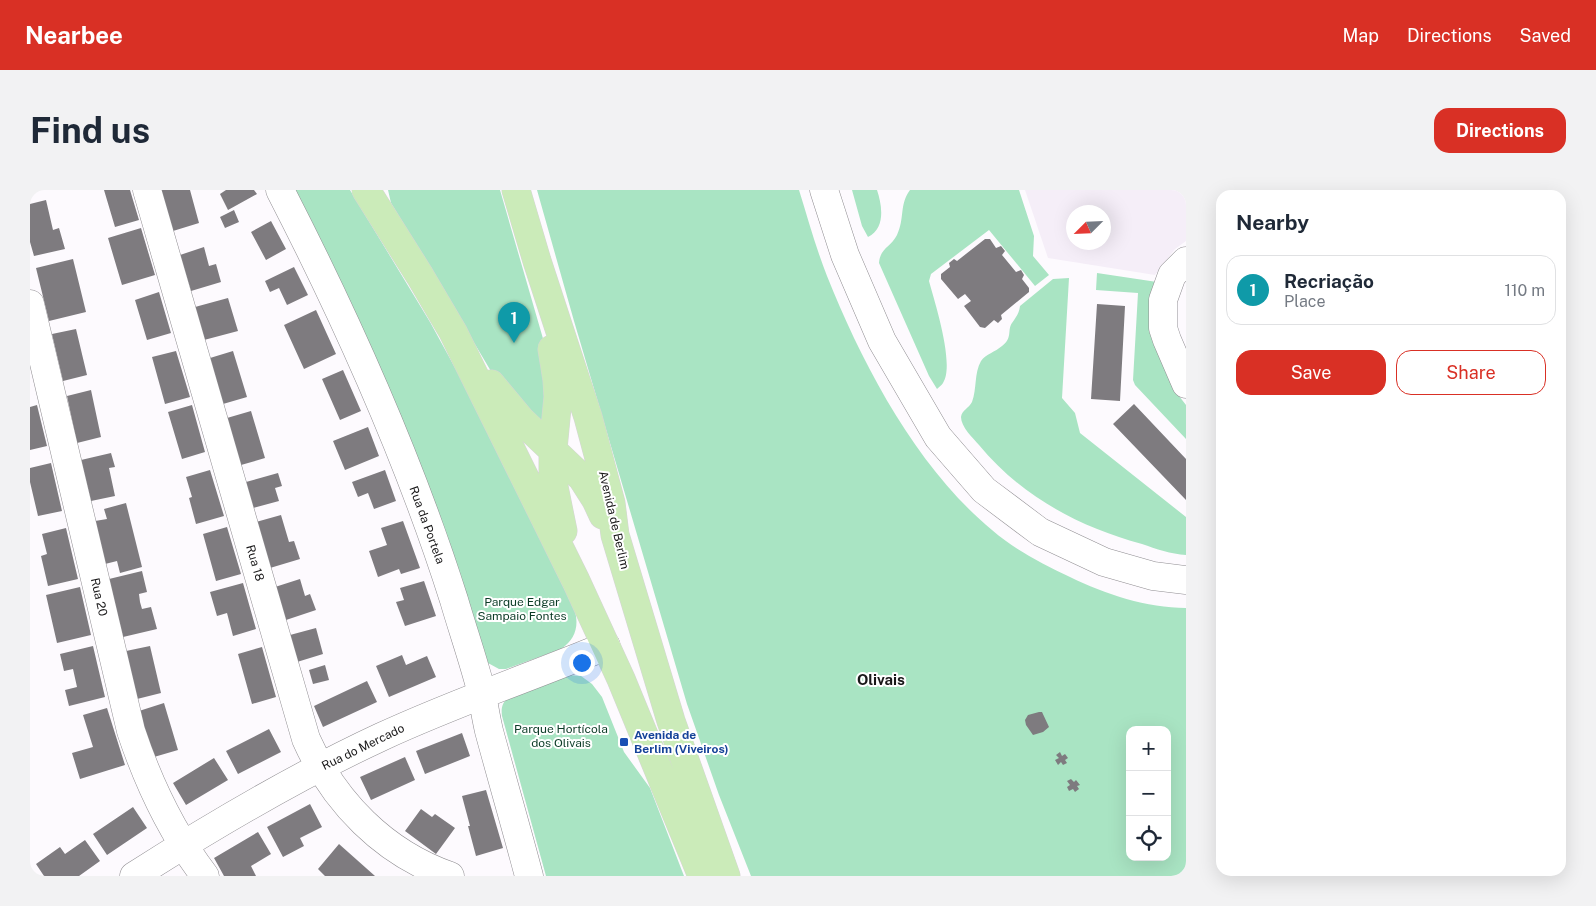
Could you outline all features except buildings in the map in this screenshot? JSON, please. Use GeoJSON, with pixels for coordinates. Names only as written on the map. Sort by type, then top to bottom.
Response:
{"type":"FeatureCollection","features":[{"type":"Feature","properties":{"kind":"main road"},"geometry":{"type":"LineString","coordinates":[[366,190],[453,332],[576,581],[652,752],[702,876]]}},
{"type":"Feature","properties":{"kind":"main road","name":"Avenida de Berlim"},"geometry":{"type":"LineString","coordinates":[[516,190],[588,417],[611,503],[615,535],[671,721],[726,876]]}},
{"type":"Feature","properties":{"kind":"main road"},"geometry":{"type":"LineString","coordinates":[[537,261],[557,380],[557,415],[552,449],[553,482],[576,581]]}},
{"type":"Feature","properties":{"kind":"main road"},"geometry":{"type":"LineString","coordinates":[[453,332],[504,401],[590,488],[606,522],[615,535]]}},
{"type":"Feature","properties":{"kind":"main road"},"geometry":{"type":"LineString","coordinates":[[606,646],[621,641],[634,643],[643,650],[655,668]]}},
{"type":"Feature","properties":{"kind":"street","name":"Rua 18"},"geometry":{"type":"LineString","coordinates":[[147,190],[304,734],[320,767],[353,812],[382,839],[415,862],[450,876]]}},
{"type":"Feature","properties":{"kind":"street","name":"Rua da Portela"},"geometry":{"type":"LineString","coordinates":[[280,190],[329,286],[386,416],[432,537],[482,694],[488,727],[529,876]]}},
{"type":"Feature","properties":{"kind":"street"},"geometry":{"type":"LineString","coordinates":[[824,190],[844,255],[882,341],[938,437],[984,490],[1040,532],[1104,562],[1153,576],[1186,580]]}},
{"type":"Feature","properties":{"kind":"street"},"geometry":{"type":"LineString","coordinates":[[1186,261],[1172,274],[1163,300],[1164,328],[1167,340],[1186,384]]}},
{"type":"Feature","properties":{"kind":"street","name":"Rua 20"},"geometry":{"type":"LineString","coordinates":[[30,304],[131,731],[152,786],[183,843],[205,876]]}},
{"type":"Feature","properties":{"kind":"street","name":"Rua do Mercado"},"geometry":{"type":"LineString","coordinates":[[134,876],[183,843],[270,794],[381,737],[482,694],[606,646]]}},
{"type":"Feature","properties":{"kind":"shaded area"},"geometry":{"type":"Polygon","coordinates":[[[1025,190],[1186,190],[1186,241],[1175,249],[1155,275],[1048,258],[1025,190]]]}},
{"type":"Feature","properties":{"kind":"green space","name":"Parque Edgar Sampaio Fontes"},"geometry":{"type":"Polygon","coordinates":[[[294,190],[350,190],[430,322],[482,417],[575,611],[575,633],[570,642],[561,649],[506,669],[499,669],[488,663],[294,190]]]}},
{"type":"Feature","properties":{"kind":"green space"},"geometry":{"type":"Polygon","coordinates":[[[388,190],[500,190],[544,342],[546,434],[495,378],[391,203],[388,190]]]}},
{"type":"Feature","properties":{"kind":"green space"},"geometry":{"type":"Polygon","coordinates":[[[537,190],[799,190],[827,276],[857,345],[875,380],[916,446],[965,505],[1010,544],[1070,577],[1126,599],[1156,606],[1186,608],[1186,876],[751,876],[719,795],[687,704],[537,190]]]}},
{"type":"Feature","properties":{"kind":"green space"},"geometry":{"type":"Polygon","coordinates":[[[852,190],[877,190],[881,209],[880,222],[874,233],[868,237],[862,226],[852,190]]]}},
{"type":"Feature","properties":{"kind":"green space"},"geometry":{"type":"Polygon","coordinates":[[[910,190],[1019,190],[1034,236],[1033,256],[1049,275],[1035,286],[989,230],[931,274],[929,281],[943,334],[947,363],[943,383],[937,389],[929,376],[879,263],[881,254],[897,235],[904,201],[910,190]]]}},
{"type":"Feature","properties":{"kind":"green space"},"geometry":{"type":"Polygon","coordinates":[[[1097,273],[1157,282],[1169,373],[1179,396],[1186,405],[1186,439],[1135,385],[1133,380],[1138,293],[1096,290],[1097,273]]]}},
{"type":"Feature","properties":{"kind":"green space"},"geometry":{"type":"Polygon","coordinates":[[[1069,278],[1062,398],[1075,413],[1080,433],[1186,517],[1186,555],[1164,551],[1096,529],[1053,507],[1013,480],[995,463],[963,425],[961,417],[972,402],[977,371],[981,361],[1008,340],[1011,326],[1020,306],[1053,279],[1069,278]]]}},
{"type":"Feature","properties":{"kind":"green space","name":"Parque Hortícola dos Olivais"},"geometry":{"type":"Polygon","coordinates":[[[569,675],[581,676],[592,684],[602,697],[624,752],[650,788],[684,876],[546,876],[502,716],[502,708],[508,698],[569,675]]]}},
{"type":"Feature","properties":{"kind":"place","name":"Recriação"},"geometry":{"type":"Point","coordinates":[514,343]}},
{"type":"Feature","properties":{"kind":"place","name":"Avenida de Berlim (Viveiros)"},"geometry":{"type":"Point","coordinates":[624,742]}},
{"type":"Feature","properties":{"kind":"district","name":"Olivais"},"geometry":{"type":"Point","coordinates":[881,680]}}]}
